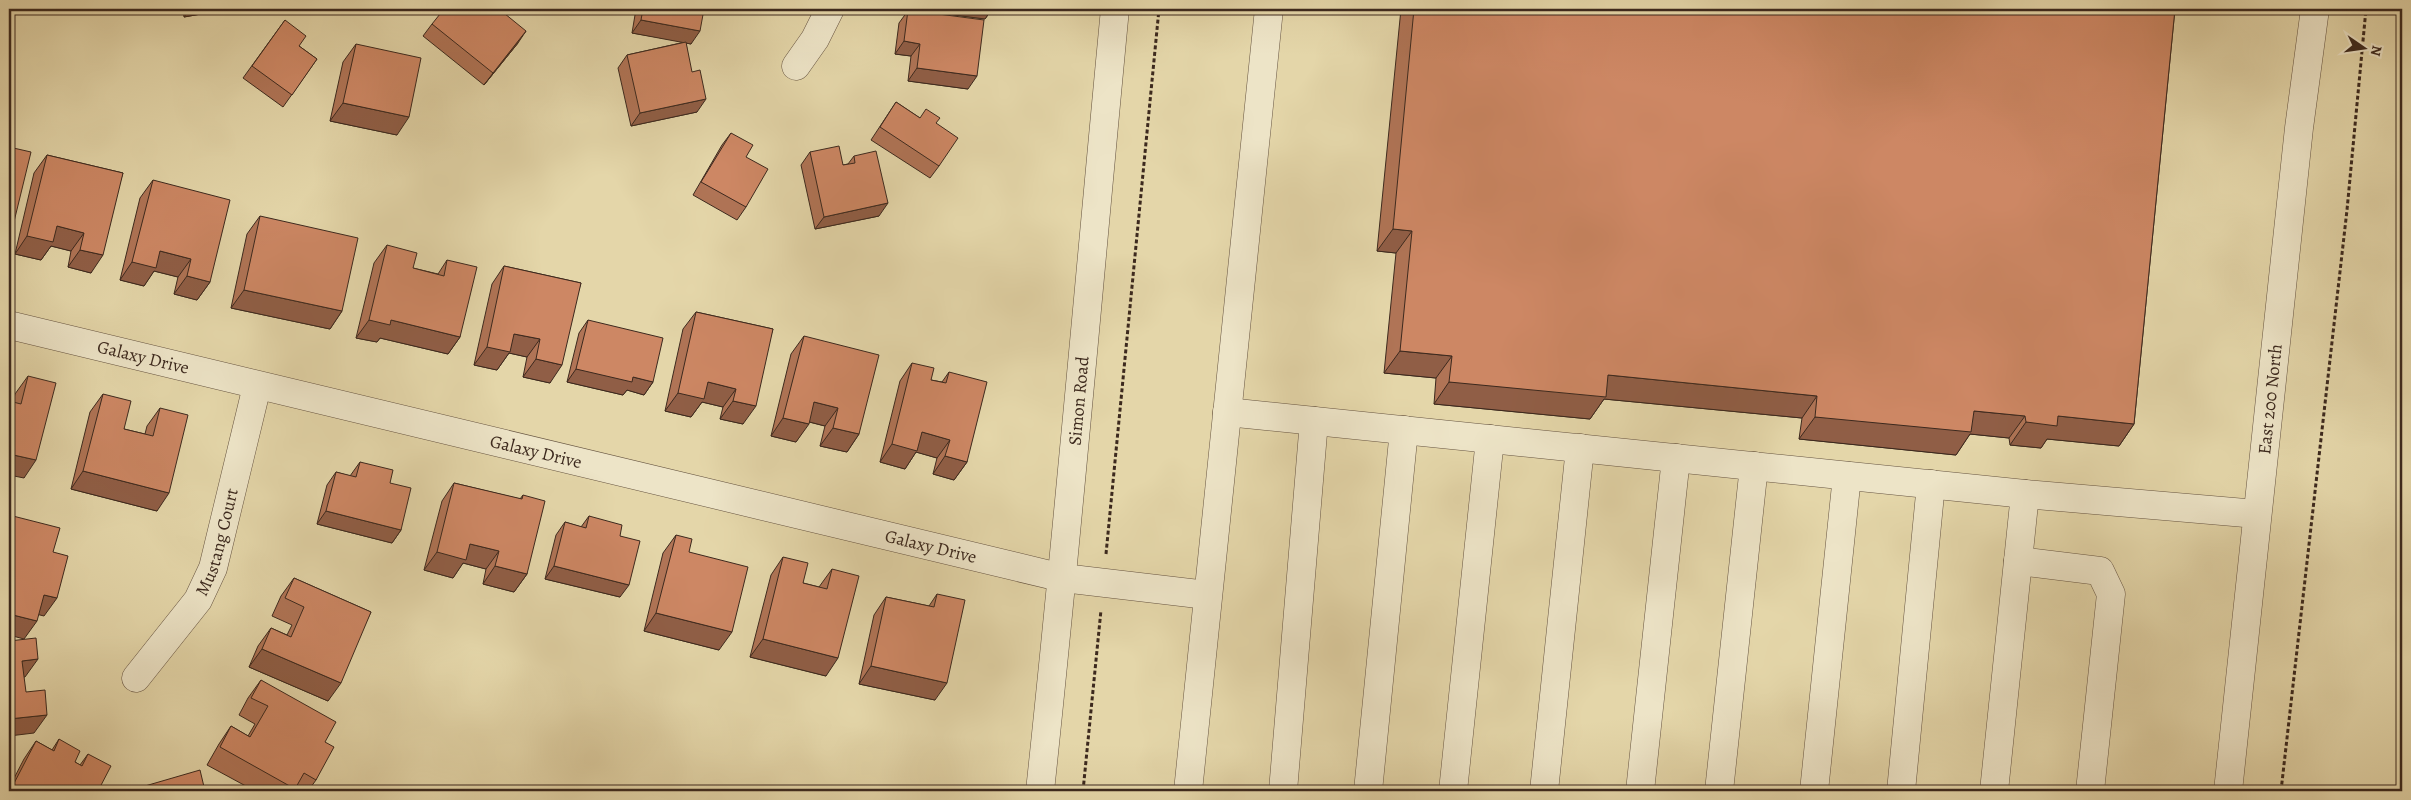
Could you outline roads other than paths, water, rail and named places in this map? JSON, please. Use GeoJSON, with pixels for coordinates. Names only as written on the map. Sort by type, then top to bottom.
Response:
{"type":"FeatureCollection","features":[{"type":"Feature","properties":{"kind":"street"},"geometry":{"type":"LineString","coordinates":[[796,66],[815,39],[830,9]]}},
{"type":"Feature","properties":{"kind":"street","name":"Simon Road"},"geometry":{"type":"LineString","coordinates":[[1040,791],[1063,578],[1084,323],[1115,9]]}},
{"type":"Feature","properties":{"kind":"street"},"geometry":{"type":"LineString","coordinates":[[1188,791],[1269,9]]}},
{"type":"Feature","properties":{"kind":"street","name":"East 200 North"},"geometry":{"type":"LineString","coordinates":[[2228,791],[2299,128],[2315,9]]}},
{"type":"Feature","properties":{"kind":"street","name":"Galaxy Drive"},"geometry":{"type":"LineString","coordinates":[[9,325],[257,386],[616,469],[1063,578],[1207,595]]}},
{"type":"Feature","properties":{"kind":"street","name":"Mustang Court"},"geometry":{"type":"LineString","coordinates":[[136,678],[198,600],[213,568],[257,386]]}},
{"type":"Feature","properties":{"kind":"street"},"geometry":{"type":"LineString","coordinates":[[1227,412],[2025,494],[2258,514]]}},
{"type":"Feature","properties":{"kind":"street"},"geometry":{"type":"LineString","coordinates":[[1283,791],[1314,421]]}},
{"type":"Feature","properties":{"kind":"street"},"geometry":{"type":"LineString","coordinates":[[1368,791],[1404,430]]}},
{"type":"Feature","properties":{"kind":"street"},"geometry":{"type":"LineString","coordinates":[[1453,791],[1490,439]]}},
{"type":"Feature","properties":{"kind":"street"},"geometry":{"type":"LineString","coordinates":[[1544,791],[1580,448]]}},
{"type":"Feature","properties":{"kind":"street"},"geometry":{"type":"LineString","coordinates":[[1640,791],[1676,458]]}},
{"type":"Feature","properties":{"kind":"street"},"geometry":{"type":"LineString","coordinates":[[1718,791],[1754,466]]}},
{"type":"Feature","properties":{"kind":"street"},"geometry":{"type":"LineString","coordinates":[[1814,791],[1847,476]]}},
{"type":"Feature","properties":{"kind":"street"},"geometry":{"type":"LineString","coordinates":[[1901,791],[1930,484]]}},
{"type":"Feature","properties":{"kind":"street"},"geometry":{"type":"LineString","coordinates":[[1994,791],[2025,494]]}},
{"type":"Feature","properties":{"kind":"street"},"geometry":{"type":"LineString","coordinates":[[2018,561],[2100,571],[2112,594],[2090,791]]}}]}
